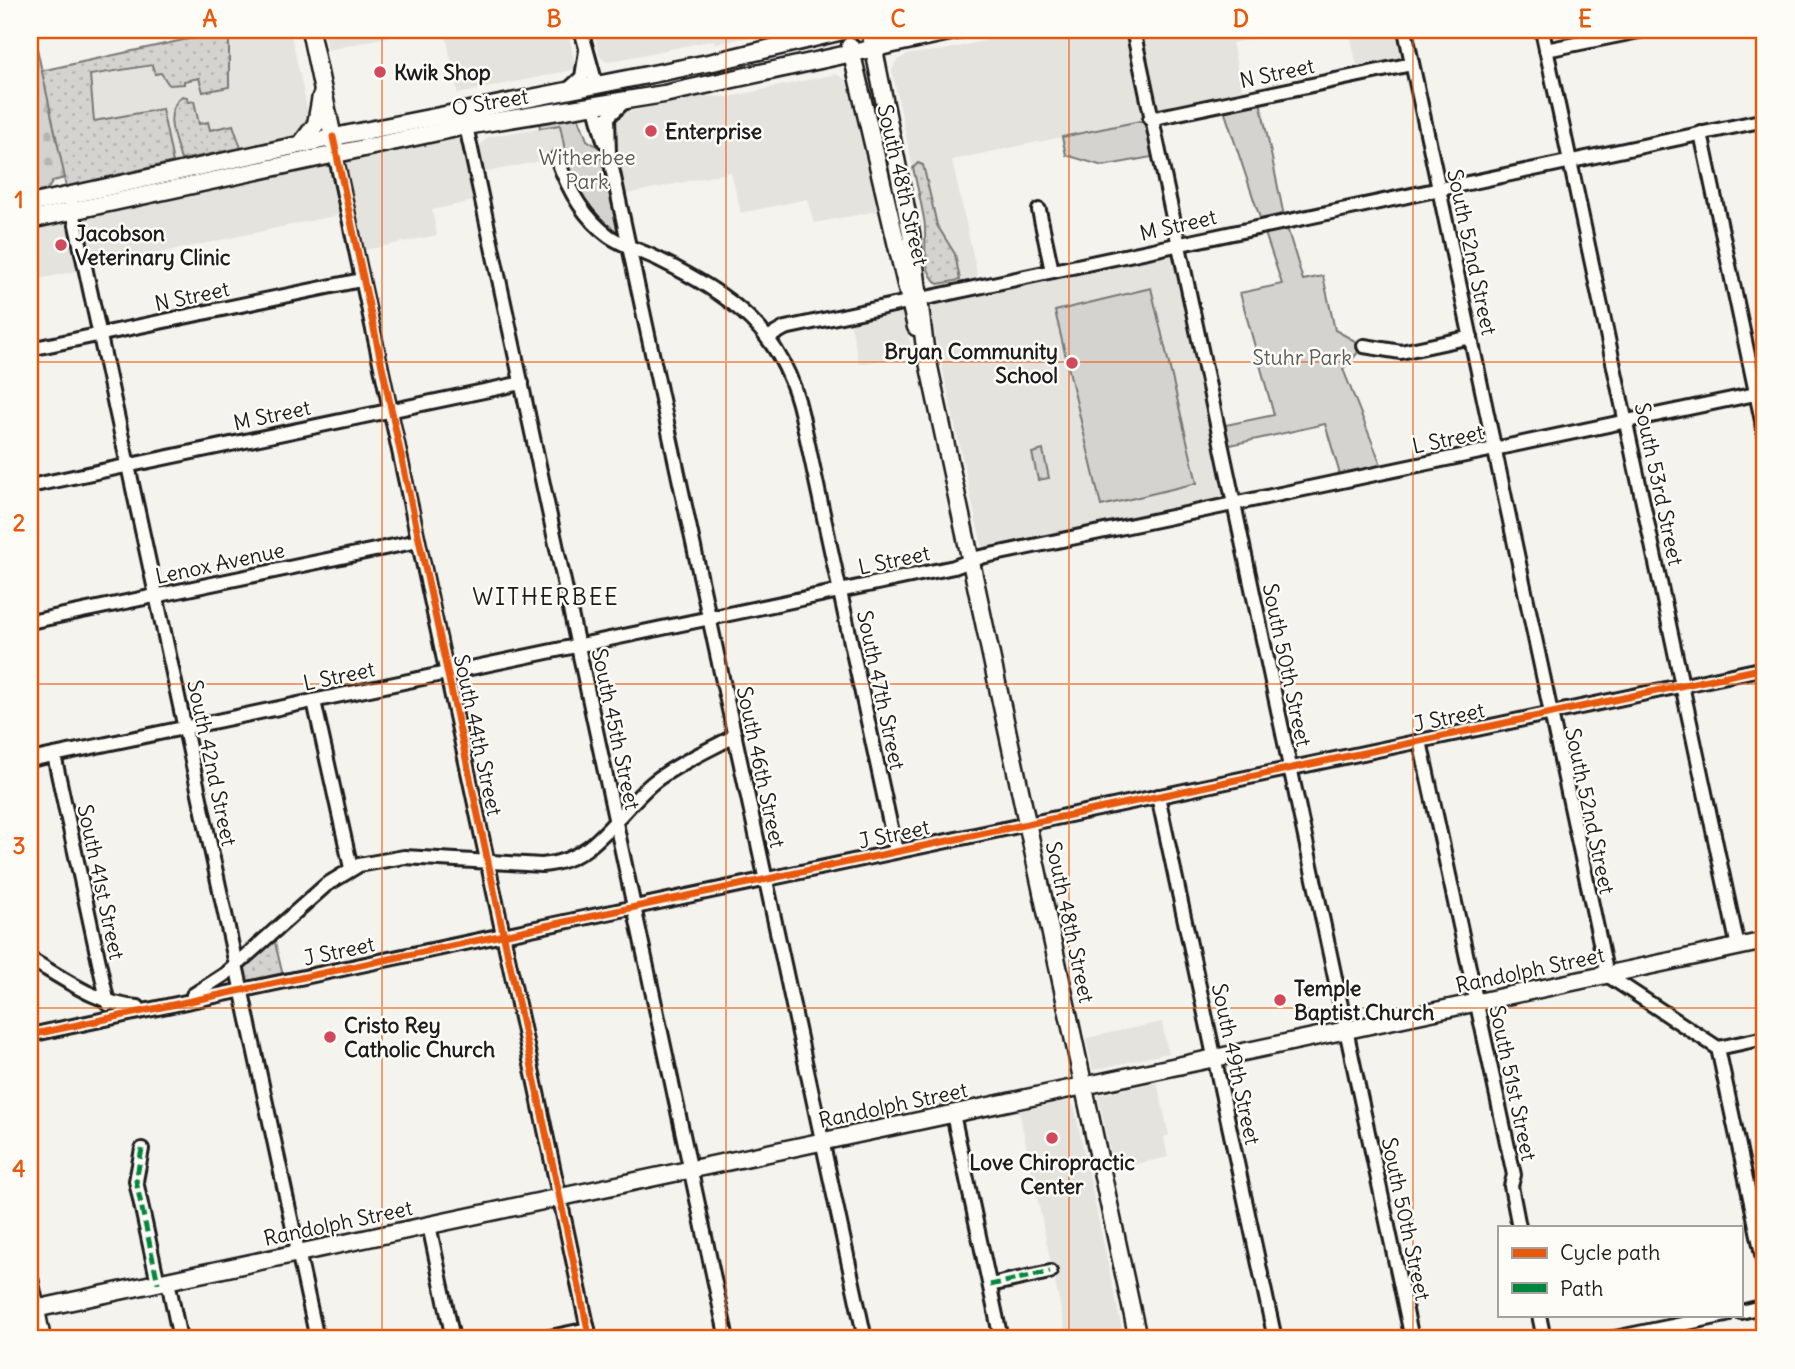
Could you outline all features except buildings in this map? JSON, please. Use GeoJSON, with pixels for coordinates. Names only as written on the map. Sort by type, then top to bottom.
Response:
{"type":"FeatureCollection","features":[{"type":"Feature","properties":{"kind":"main road"},"geometry":{"type":"LineString","coordinates":[[310,30],[335,145]]}},
{"type":"Feature","properties":{"kind":"main road","name":"South 48th Street"},"geometry":{"type":"LineString","coordinates":[[846,30],[925,348],[1138,1339]]}},
{"type":"Feature","properties":{"kind":"main road","name":"O Street"},"geometry":{"type":"LineString","coordinates":[[30,204],[71,203],[335,145],[569,89],[678,69],[846,30]]}},
{"type":"Feature","properties":{"kind":"main road","name":"South 48th Street"},"geometry":{"type":"LineString","coordinates":[[870,30],[911,233],[914,301]]}},
{"type":"Feature","properties":{"kind":"main road","name":"O Street"},"geometry":{"type":"LineString","coordinates":[[30,220],[71,203],[301,144],[335,145],[595,107],[958,30]]}},
{"type":"Feature","properties":{"kind":"main road"},"geometry":{"type":"LineString","coordinates":[[595,107],[603,93],[645,83],[678,69]]}},
{"type":"Feature","properties":{"kind":"main road"},"geometry":{"type":"LineString","coordinates":[[466,126],[483,116],[579,95],[596,84]]}},
{"type":"Feature","properties":{"kind":"main road"},"geometry":{"type":"LineString","coordinates":[[301,144],[316,124],[323,86]]}},
{"type":"Feature","properties":{"kind":"main road","name":"Randolph Street"},"geometry":{"type":"LineString","coordinates":[[33,1309],[1765,942]]}},
{"type":"Feature","properties":{"kind":"main road"},"geometry":{"type":"LineString","coordinates":[[30,1281],[33,1309],[42,1339]]}},
{"type":"Feature","properties":{"kind":"street"},"geometry":{"type":"LineString","coordinates":[[569,89],[582,77],[586,51],[581,30]]}},
{"type":"Feature","properties":{"kind":"street","name":"South 52nd Street"},"geometry":{"type":"LineString","coordinates":[[1405,30],[1607,975]]}},
{"type":"Feature","properties":{"kind":"street","name":"South 53rd Street"},"geometry":{"type":"LineString","coordinates":[[1542,30],[1738,947]]}},
{"type":"Feature","properties":{"kind":"street"},"geometry":{"type":"LineString","coordinates":[[1546,50],[1644,30]]}},
{"type":"Feature","properties":{"kind":"street","name":"South 50th Street"},"geometry":{"type":"LineString","coordinates":[[1131,33],[1412,1339]]}},
{"type":"Feature","properties":{"kind":"street"},"geometry":{"type":"LineString","coordinates":[[586,51],[591,58],[596,84]]}},
{"type":"Feature","properties":{"kind":"street","name":"N Street"},"geometry":{"type":"LineString","coordinates":[[1150,119],[1412,64]]}},
{"type":"Feature","properties":{"kind":"street","name":"South 46th Street"},"geometry":{"type":"LineString","coordinates":[[609,154],[608,117],[625,101]]}},
{"type":"Feature","properties":{"kind":"street","name":"South 46th Street"},"geometry":{"type":"LineString","coordinates":[[595,107],[609,154],[865,1339]]}},
{"type":"Feature","properties":{"kind":"street","name":"M Street"},"geometry":{"type":"LineString","coordinates":[[769,337],[785,328],[1765,120]]}},
{"type":"Feature","properties":{"kind":"street","name":"South 45th Street"},"geometry":{"type":"LineString","coordinates":[[466,126],[727,1339]]}},
{"type":"Feature","properties":{"kind":"street"},"geometry":{"type":"LineString","coordinates":[[1702,133],[1761,393],[1765,435]]}},
{"type":"Feature","properties":{"kind":"street","name":"South 44th Street"},"geometry":{"type":"LineString","coordinates":[[335,145],[361,280],[589,1334]]}},
{"type":"Feature","properties":{"kind":"street"},"geometry":{"type":"LineString","coordinates":[[557,158],[582,208],[610,236],[715,288],[738,306],[769,337]]}},
{"type":"Feature","properties":{"kind":"street","name":"South 42nd Street"},"geometry":{"type":"LineString","coordinates":[[71,203],[317,1339]]}},
{"type":"Feature","properties":{"kind":"street"},"geometry":{"type":"LineString","coordinates":[[1039,210],[1052,271]]}},
{"type":"Feature","properties":{"kind":"street","name":"N Street"},"geometry":{"type":"LineString","coordinates":[[30,349],[361,280]]}},
{"type":"Feature","properties":{"kind":"street","name":"South 47th Street"},"geometry":{"type":"LineString","coordinates":[[769,337],[787,369],[799,401],[896,851]]}},
{"type":"Feature","properties":{"kind":"street"},"geometry":{"type":"LineString","coordinates":[[1364,346],[1401,352],[1471,337]]}},
{"type":"Feature","properties":{"kind":"street","name":"M Street"},"geometry":{"type":"LineString","coordinates":[[30,486],[522,383]]}},
{"type":"Feature","properties":{"kind":"street","name":"L Street"},"geometry":{"type":"LineString","coordinates":[[30,760],[709,619],[1233,504],[1761,393]]}},
{"type":"Feature","properties":{"kind":"street","name":"Lenox Avenue"},"geometry":{"type":"LineString","coordinates":[[30,622],[418,541]]}},
{"type":"Feature","properties":{"kind":"street","name":"J Street"},"geometry":{"type":"LineString","coordinates":[[30,1035],[1765,668]]}},
{"type":"Feature","properties":{"kind":"street"},"geometry":{"type":"LineString","coordinates":[[314,701],[351,869]]}},
{"type":"Feature","properties":{"kind":"street"},"geometry":{"type":"LineString","coordinates":[[30,959],[107,1001],[132,1007],[175,1003],[204,989],[326,885],[351,869],[376,860],[404,857],[542,865],[565,861],[593,845],[657,780],[735,736]]}},
{"type":"Feature","properties":{"kind":"street","name":"South 51st Street"},"geometry":{"type":"LineString","coordinates":[[1420,741],[1514,1175],[1511,1186],[1519,1226]]}},
{"type":"Feature","properties":{"kind":"street","name":"South 41st Street"},"geometry":{"type":"LineString","coordinates":[[54,755],[111,1017]]}},
{"type":"Feature","properties":{"kind":"street","name":"South 49th Street"},"geometry":{"type":"LineString","coordinates":[[1158,796],[1275,1339]]}},
{"type":"Feature","properties":{"kind":"street"},"geometry":{"type":"LineString","coordinates":[[1607,975],[1718,1048],[1765,1268]]}},
{"type":"Feature","properties":{"kind":"street"},"geometry":{"type":"LineString","coordinates":[[1718,1048],[1765,1038]]}},
{"type":"Feature","properties":{"kind":"street"},"geometry":{"type":"LineString","coordinates":[[953,1114],[1001,1339]]}},
{"type":"Feature","properties":{"kind":"street"},"geometry":{"type":"LineString","coordinates":[[142,1149],[136,1181],[180,1339]]}},
{"type":"Feature","properties":{"kind":"street"},"geometry":{"type":"LineString","coordinates":[[429,1225],[453,1339]]}},
{"type":"Feature","properties":{"kind":"street"},"geometry":{"type":"LineString","coordinates":[[990,1285],[1050,1272]]}},
{"type":"Feature","properties":{"kind":"street"},"geometry":{"type":"LineString","coordinates":[[1742,1312],[1765,1306]]}},
{"type":"Feature","properties":{"kind":"street"},"geometry":{"type":"LineString","coordinates":[[1539,1316],[1544,1339]]}},
{"type":"Feature","properties":{"kind":"street"},"geometry":{"type":"LineString","coordinates":[[1613,1339],[1721,1316]]}},
{"type":"Feature","properties":{"kind":"street"},"geometry":{"type":"LineString","coordinates":[[541,1339],[589,1334]]}},
{"type":"Feature","properties":{"kind":"shaded area"},"geometry":{"type":"Polygon","coordinates":[[[230,30],[290,30],[308,112],[302,127],[294,136],[86,183],[65,178],[41,69],[230,30]]]}},
{"type":"Feature","properties":{"kind":"shaded area"},"geometry":{"type":"Polygon","coordinates":[[[324,30],[418,30],[328,50],[324,30]]]}},
{"type":"Feature","properties":{"kind":"shaded area"},"geometry":{"type":"Polygon","coordinates":[[[445,30],[568,30],[575,66],[572,70],[458,94],[445,30]]]}},
{"type":"Feature","properties":{"kind":"shaded area"},"geometry":{"type":"Polygon","coordinates":[[[593,30],[785,30],[715,44],[714,40],[607,62],[600,57],[593,30]]]}},
{"type":"Feature","properties":{"kind":"shaded area","name":"Bryan Community School"},"geometry":{"type":"Polygon","coordinates":[[[1031,30],[1296,30],[1232,43],[1244,99],[952,160],[980,287],[1177,245],[1233,504],[984,556],[927,298],[941,295],[927,251],[924,220],[892,70],[897,60],[910,54],[945,50],[1031,30]]]}},
{"type":"Feature","properties":{"kind":"shaded area"},"geometry":{"type":"Polygon","coordinates":[[[1349,30],[1405,30],[1412,64],[1359,75],[1349,30]]]}},
{"type":"Feature","properties":{"kind":"shaded area"},"geometry":{"type":"Polygon","coordinates":[[[835,74],[845,79],[853,100],[878,211],[814,223],[807,199],[741,213],[731,172],[618,196],[607,129],[619,114],[700,96],[729,97],[835,74]]]}},
{"type":"Feature","properties":{"kind":"shaded area"},"geometry":{"type":"Polygon","coordinates":[[[560,124],[566,156],[477,174],[482,199],[432,210],[437,235],[356,252],[347,213],[30,281],[30,229],[317,165],[338,167],[356,157],[449,138],[470,143],[472,154],[488,137],[560,124]]]}},
{"type":"Feature","properties":{"kind":"shaded area"},"geometry":{"type":"Polygon","coordinates":[[[900,304],[913,354],[859,364],[849,315],[900,304]]]}},
{"type":"Feature","properties":{"kind":"shaded area"},"geometry":{"type":"Polygon","coordinates":[[[1162,1022],[1168,1053],[1093,1070],[1086,1038],[1162,1022]]]}},
{"type":"Feature","properties":{"kind":"shaded area"},"geometry":{"type":"Polygon","coordinates":[[[1157,1082],[1169,1135],[1164,1137],[1168,1157],[1114,1169],[1098,1095],[1157,1082]]]}},
{"type":"Feature","properties":{"kind":"shaded area"},"geometry":{"type":"Polygon","coordinates":[[[1069,1101],[1074,1106],[1124,1339],[1067,1339],[1019,1111],[1069,1101]]]}},
{"type":"Feature","properties":{"kind":"green space"},"geometry":{"type":"Polygon","coordinates":[[[30,30],[33,30],[65,178],[53,181],[47,190],[30,194],[30,30]]]}},
{"type":"Feature","properties":{"kind":"green space"},"geometry":{"type":"Polygon","coordinates":[[[229,30],[229,87],[203,92],[199,78],[184,81],[184,84],[169,85],[161,73],[155,74],[152,65],[90,75],[94,121],[162,109],[173,162],[66,187],[41,71],[229,30]]]}},
{"type":"Feature","properties":{"kind":"green space"},"geometry":{"type":"Polygon","coordinates":[[[182,96],[187,97],[188,102],[194,101],[199,124],[208,122],[210,130],[233,125],[241,148],[181,160],[171,118],[176,103],[182,96]]]}},
{"type":"Feature","properties":{"kind":"green space","name":"Stuhr Park"},"geometry":{"type":"Polygon","coordinates":[[[1259,96],[1285,221],[1303,280],[1323,276],[1335,330],[1364,346],[1343,369],[1384,472],[1342,481],[1325,424],[1221,447],[1216,427],[1274,415],[1240,293],[1282,284],[1222,104],[1259,96]]]}},
{"type":"Feature","properties":{"kind":"green space","name":"Witherbee Park"},"geometry":{"type":"Polygon","coordinates":[[[578,116],[587,140],[609,154],[628,245],[603,231],[557,158],[566,155],[560,125],[540,128],[539,123],[578,116]]]}},
{"type":"Feature","properties":{"kind":"green space"},"geometry":{"type":"Polygon","coordinates":[[[1150,119],[1157,156],[1103,166],[1066,155],[1062,137],[1150,119]]]}},
{"type":"Feature","properties":{"kind":"green space"},"geometry":{"type":"Polygon","coordinates":[[[918,163],[923,165],[937,225],[955,254],[960,280],[938,284],[928,270],[924,219],[913,168],[918,163]]]}},
{"type":"Feature","properties":{"kind":"green space"},"geometry":{"type":"Polygon","coordinates":[[[1151,288],[1197,483],[1101,506],[1055,311],[1151,288]]]}},
{"type":"Feature","properties":{"kind":"green space"},"geometry":{"type":"Polygon","coordinates":[[[1043,450],[1049,478],[1038,480],[1032,453],[1043,450]]]}},
{"type":"Feature","properties":{"kind":"green space"},"geometry":{"type":"Polygon","coordinates":[[[274,938],[283,976],[247,982],[243,967],[274,938]]]}},
{"type":"Feature","properties":{"kind":"marked path"},"geometry":{"type":"LineString","coordinates":[[142,1149],[136,1181],[158,1283]]}},
{"type":"Feature","properties":{"kind":"marked path"},"geometry":{"type":"LineString","coordinates":[[990,1285],[1050,1272]]}},
{"type":"Feature","properties":{"kind":"cycle path"},"geometry":{"type":"LineString","coordinates":[[333,137],[590,1339]]}},
{"type":"Feature","properties":{"kind":"cycle path"},"geometry":{"type":"LineString","coordinates":[[30,1035],[1765,668]]}},
{"type":"Feature","properties":{"kind":"place","name":"Kwik Shop"},"geometry":{"type":"Point","coordinates":[380,72]}},
{"type":"Feature","properties":{"kind":"place","name":"Enterprise"},"geometry":{"type":"Point","coordinates":[651,131]}},
{"type":"Feature","properties":{"kind":"place","name":"Jacobson Veterinary Clinic"},"geometry":{"type":"Point","coordinates":[61,245]}},
{"type":"Feature","properties":{"kind":"place","name":"Bryan Community School"},"geometry":{"type":"Point","coordinates":[1072,363]}},
{"type":"Feature","properties":{"kind":"place","name":"Temple Baptist Church"},"geometry":{"type":"Point","coordinates":[1280,1000]}},
{"type":"Feature","properties":{"kind":"place","name":"Cristo Rey Catholic Church"},"geometry":{"type":"Point","coordinates":[330,1037]}},
{"type":"Feature","properties":{"kind":"place","name":"Love Chiropractic Center"},"geometry":{"type":"Point","coordinates":[1052,1138]}},
{"type":"Feature","properties":{"kind":"district","name":"WITHERBEE"},"geometry":{"type":"Point","coordinates":[546,596]}}]}
